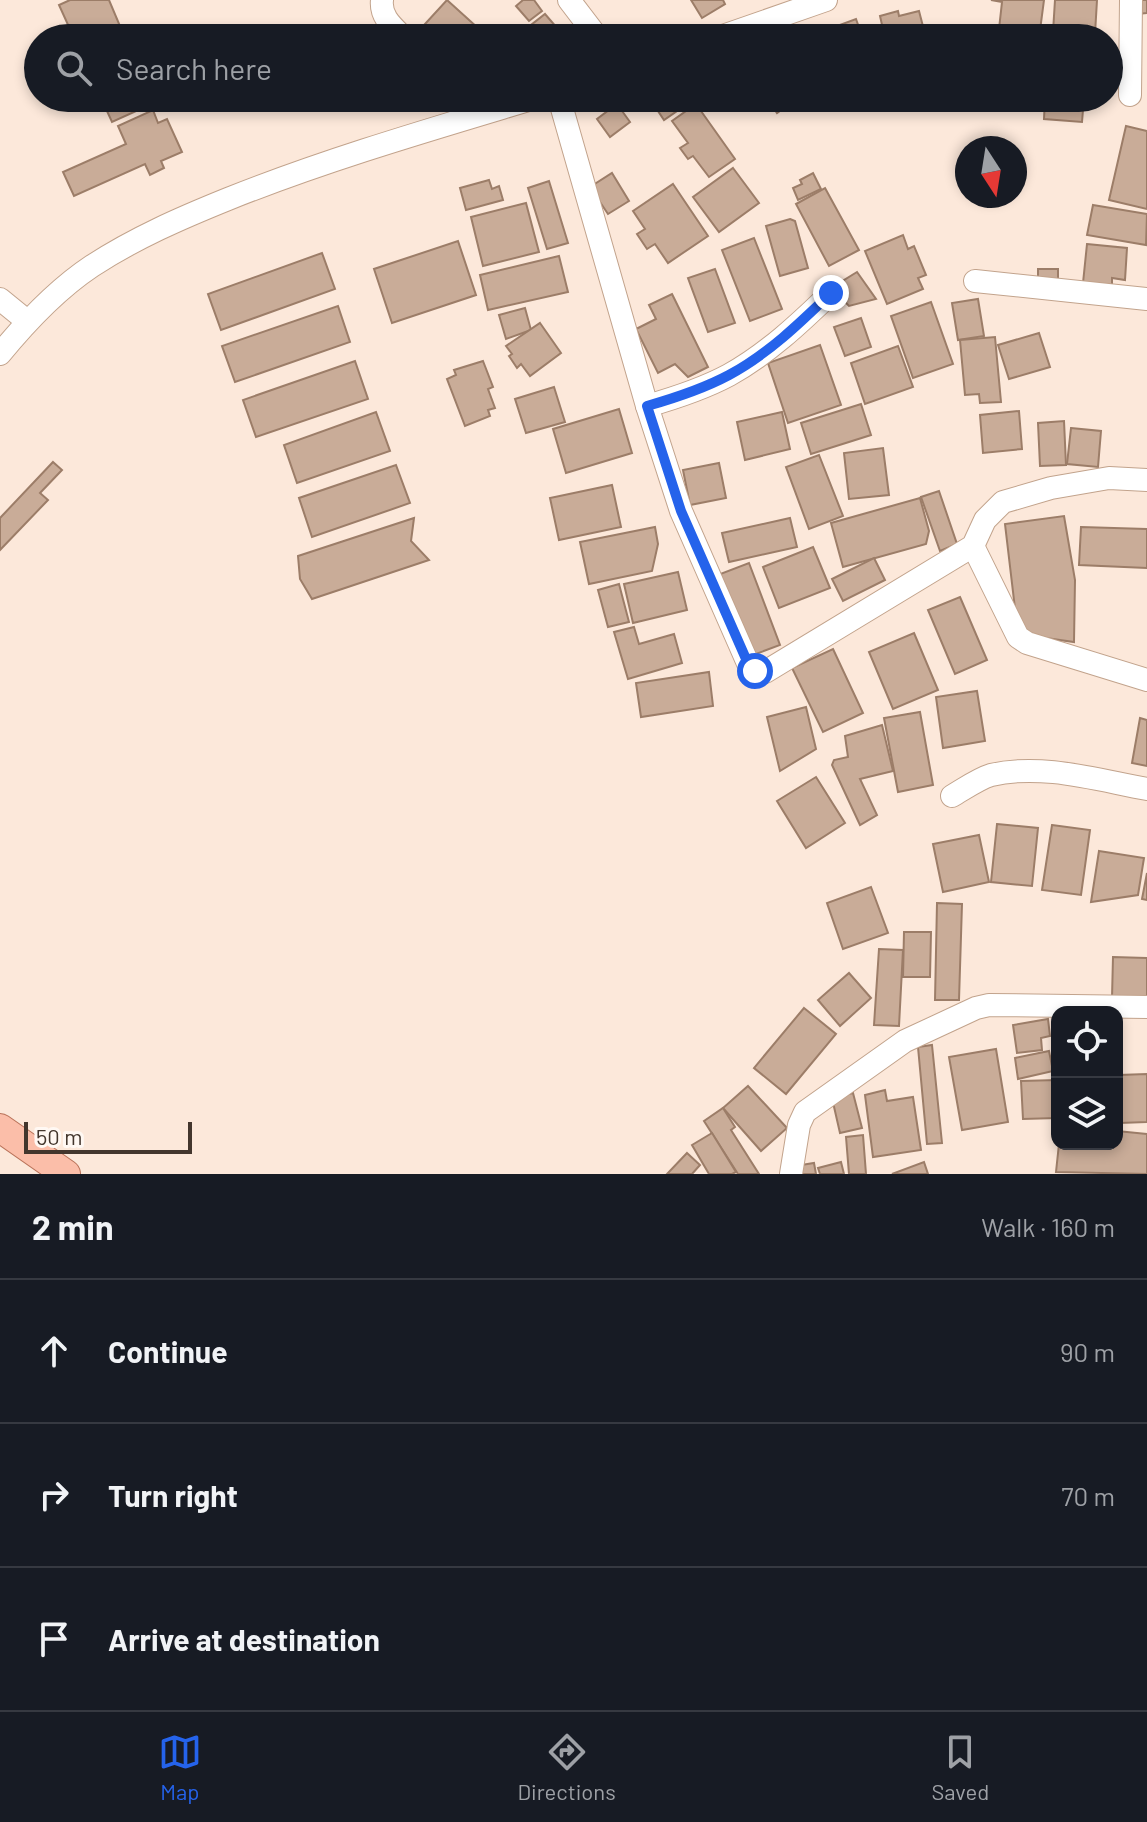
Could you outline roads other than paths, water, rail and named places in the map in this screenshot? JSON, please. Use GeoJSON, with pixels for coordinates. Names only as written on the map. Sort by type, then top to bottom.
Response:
{"type":"FeatureCollection","features":[{"type":"Feature","properties":{"kind":"main road"},"geometry":{"type":"LineString","coordinates":[[0,1128],[66,1174]]}},
{"type":"Feature","properties":{"kind":"street"},"geometry":{"type":"LineString","coordinates":[[382,0],[386,20],[390,24]]}},
{"type":"Feature","properties":{"kind":"street"},"geometry":{"type":"LineString","coordinates":[[569,0],[587,24]]}},
{"type":"Feature","properties":{"kind":"street"},"geometry":{"type":"LineString","coordinates":[[757,24],[826,0]]}},
{"type":"Feature","properties":{"kind":"street"},"geometry":{"type":"LineString","coordinates":[[1130,95],[1131,0]]}},
{"type":"Feature","properties":{"kind":"street"},"geometry":{"type":"LineString","coordinates":[[476,112],[479,115]]}},
{"type":"Feature","properties":{"kind":"street"},"geometry":{"type":"LineString","coordinates":[[0,354],[27,321],[66,286],[125,246],[278,179],[489,112]]}},
{"type":"Feature","properties":{"kind":"street"},"geometry":{"type":"LineString","coordinates":[[563,112],[647,406],[681,511],[750,668],[765,672],[973,546],[985,520],[1003,502],[1051,488],[1109,478],[1147,480]]}},
{"type":"Feature","properties":{"kind":"street"},"geometry":{"type":"LineString","coordinates":[[975,281],[1147,299]]}},
{"type":"Feature","properties":{"kind":"street"},"geometry":{"type":"LineString","coordinates":[[647,406],[685,395],[730,375],[794,328],[831,293]]}},
{"type":"Feature","properties":{"kind":"street"},"geometry":{"type":"LineString","coordinates":[[0,299],[27,321]]}},
{"type":"Feature","properties":{"kind":"street"},"geometry":{"type":"LineString","coordinates":[[973,546],[1018,637],[1027,643],[1147,680]]}},
{"type":"Feature","properties":{"kind":"street"},"geometry":{"type":"LineString","coordinates":[[952,796],[989,776],[1015,772],[1047,771],[1147,789]]}},
{"type":"Feature","properties":{"kind":"street"},"geometry":{"type":"LineString","coordinates":[[791,1174],[799,1125],[805,1112],[905,1041],[940,1024],[989,1005],[1147,1007]]}}]}
